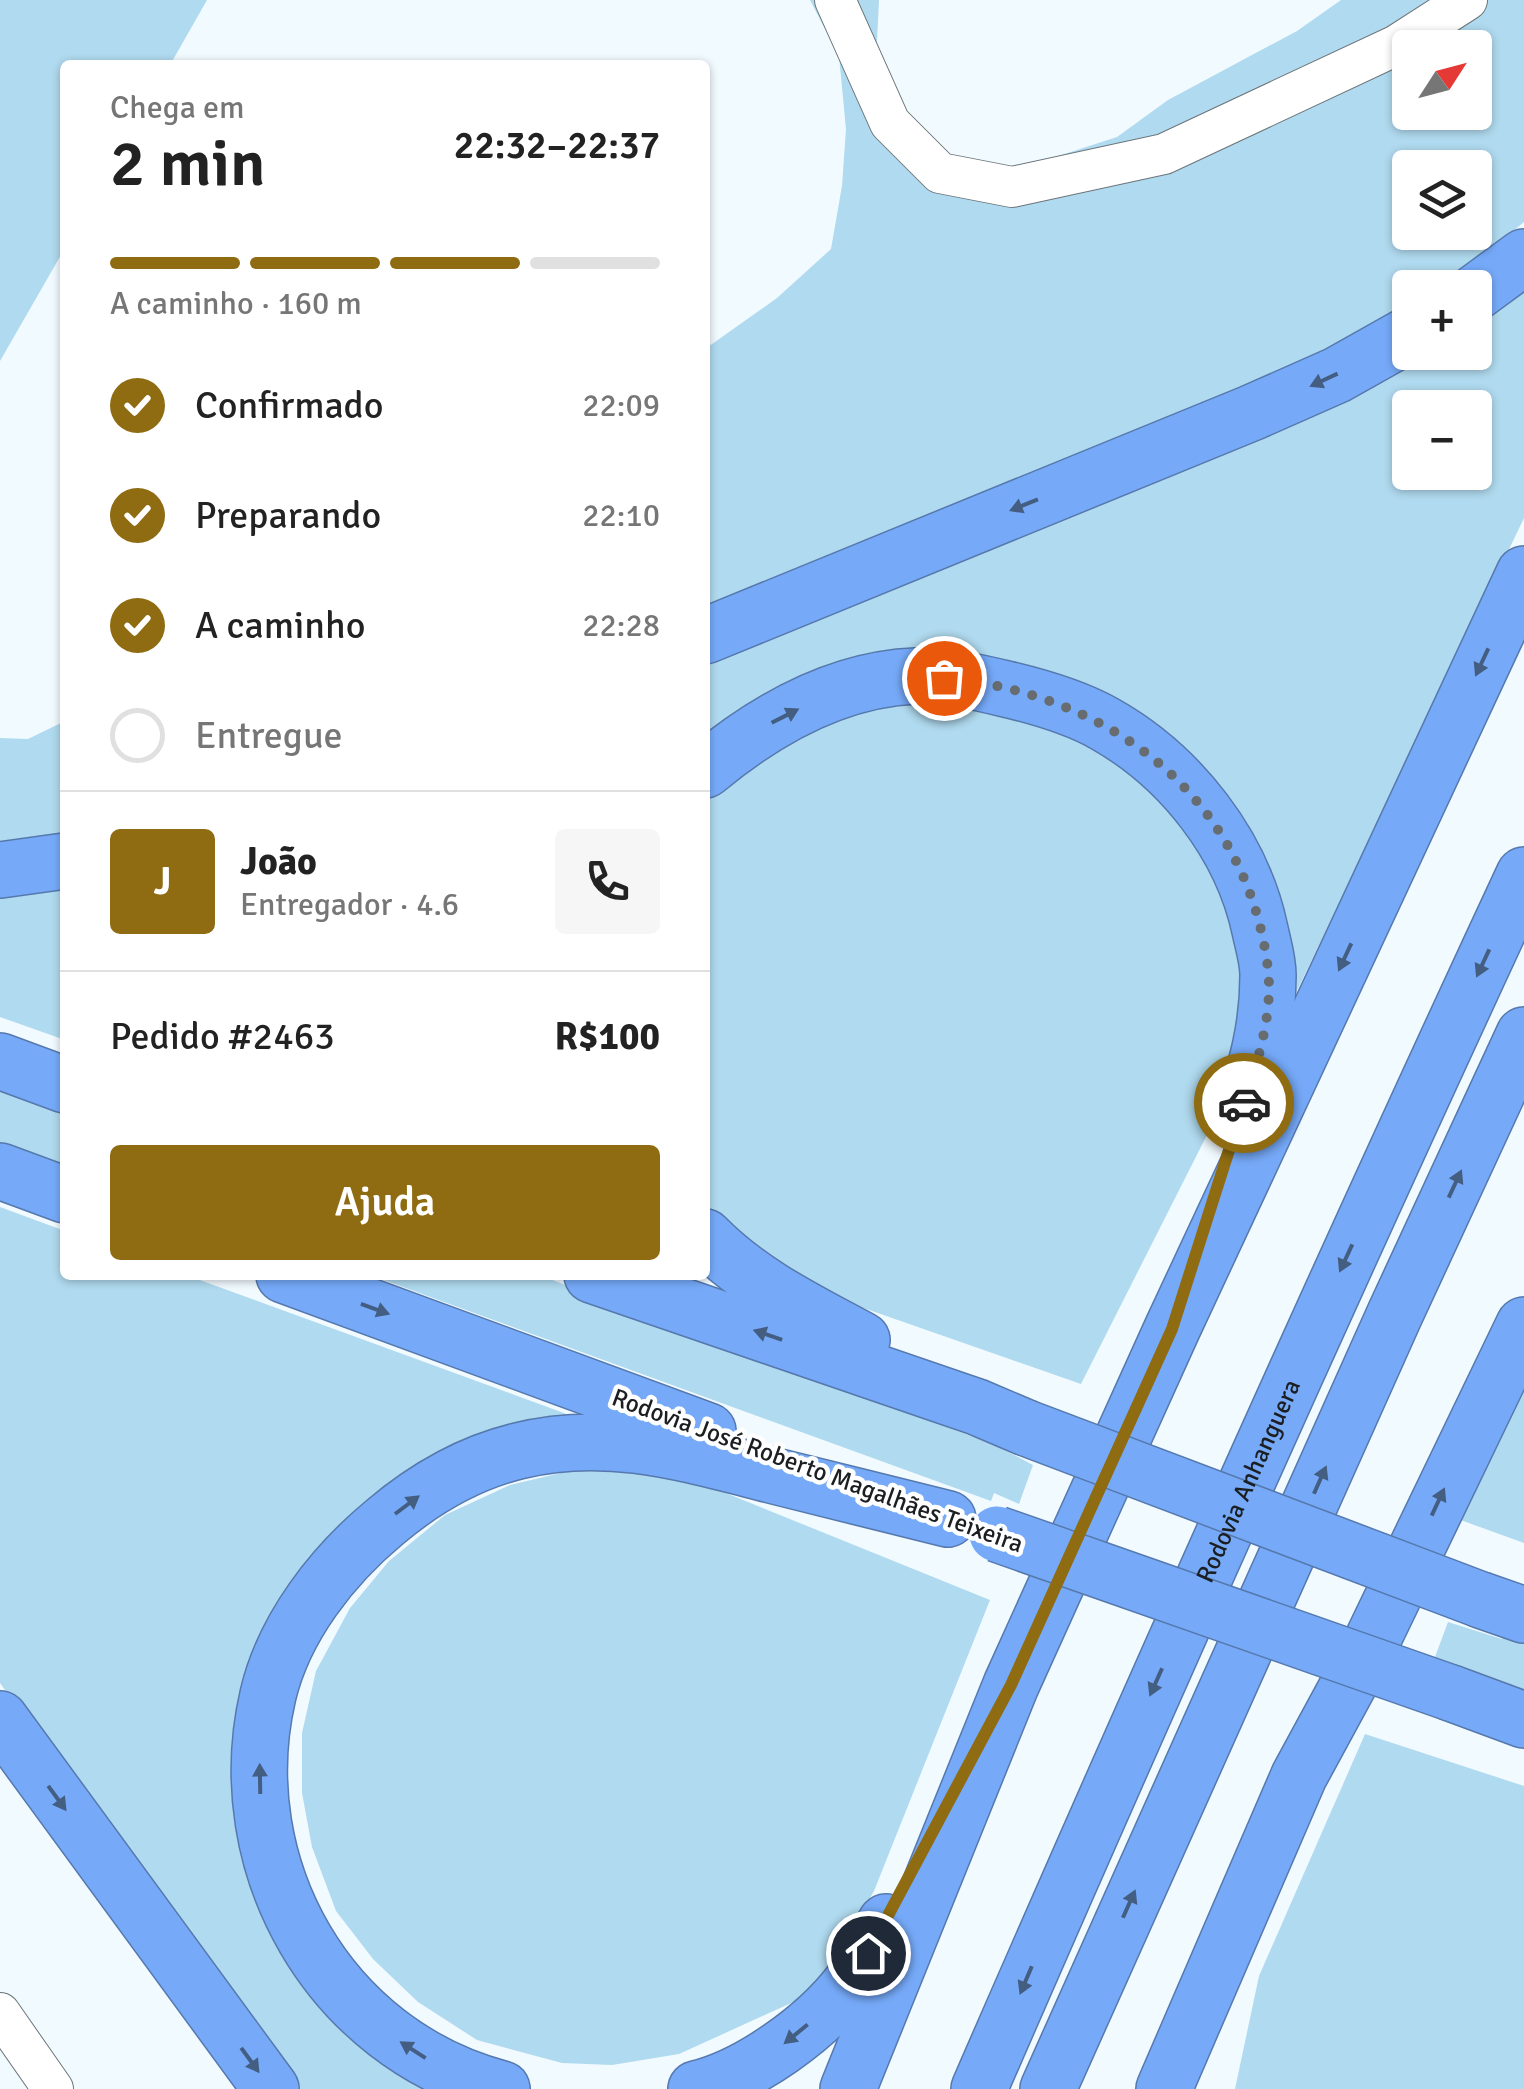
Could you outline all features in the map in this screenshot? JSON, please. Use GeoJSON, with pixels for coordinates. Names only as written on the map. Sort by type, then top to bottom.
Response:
{"type":"FeatureCollection","features":[{"type":"Feature","properties":{"kind":"highway"},"geometry":{"type":"LineString","coordinates":[[1492,281],[1524,257]]}},
{"type":"Feature","properties":{"kind":"highway"},"geometry":{"type":"LineString","coordinates":[[710,634],[1251,413],[1392,344]]}},
{"type":"Feature","properties":{"kind":"highway"},"geometry":{"type":"LineString","coordinates":[[848,2089],[1011,1685],[1172,1329],[1524,574]]}},
{"type":"Feature","properties":{"kind":"highway"},"geometry":{"type":"LineString","coordinates":[[710,766],[741,740],[788,714],[850,687],[916,676],[971,681],[1048,699],[1105,724],[1151,756],[1191,795],[1223,836],[1252,895],[1268,972],[1262,1050],[1172,1329]]}},
{"type":"Feature","properties":{"kind":"highway"},"geometry":{"type":"LineString","coordinates":[[0,870],[60,862]]}},
{"type":"Feature","properties":{"kind":"highway","name":"Rodovia Anhanguera"},"geometry":{"type":"LineString","coordinates":[[979,2089],[1315,1326],[1524,875]]}},
{"type":"Feature","properties":{"kind":"highway"},"geometry":{"type":"LineString","coordinates":[[1048,2089],[1394,1316],[1524,1036]]}},
{"type":"Feature","properties":{"kind":"highway"},"geometry":{"type":"LineString","coordinates":[[0,1062],[60,1083]]}},
{"type":"Feature","properties":{"kind":"highway"},"geometry":{"type":"LineString","coordinates":[[0,1171],[60,1193]]}},
{"type":"Feature","properties":{"kind":"highway"},"geometry":{"type":"LineString","coordinates":[[710,1242],[769,1290],[1001,1417]]}},
{"type":"Feature","properties":{"kind":"highway","name":"Rodovia José Roberto Magalhães Teixeira"},"geometry":{"type":"LineString","coordinates":[[298,1280],[973,1526],[1524,1720]]}},
{"type":"Feature","properties":{"kind":"highway"},"geometry":{"type":"LineString","coordinates":[[606,1280],[1001,1417],[1502,1607]]}},
{"type":"Feature","properties":{"kind":"highway"},"geometry":{"type":"LineString","coordinates":[[1164,2089],[1299,1776],[1369,1647],[1524,1314]]}},
{"type":"Feature","properties":{"kind":"highway"},"geometry":{"type":"LineString","coordinates":[[1485,1402],[1524,1325]]}},
{"type":"Feature","properties":{"kind":"highway"},"geometry":{"type":"LineString","coordinates":[[502,2089],[426,2059],[381,2030],[339,1986],[311,1949],[279,1886],[260,1816],[259,1750],[269,1691],[294,1631],[323,1585],[364,1539],[413,1498],[462,1471],[518,1451],[590,1441],[656,1446],[973,1526]]}},
{"type":"Feature","properties":{"kind":"highway"},"geometry":{"type":"LineString","coordinates":[[696,2089],[763,2060],[806,2028],[850,1984],[1011,1685]]}},
{"type":"Feature","properties":{"kind":"highway"},"geometry":{"type":"LineString","coordinates":[[0,1719],[271,2089]]}},
{"type":"Feature","properties":{"kind":"highway"},"geometry":{"type":"LineString","coordinates":[[1208,2089],[1217,2014],[1299,1776]]}},
{"type":"Feature","properties":{"kind":"street"},"geometry":{"type":"LineString","coordinates":[[835,0],[890,122],[940,173],[1012,187],[1164,154],[1397,46],[1467,0]]}},
{"type":"Feature","properties":{"kind":"street"},"geometry":{"type":"LineString","coordinates":[[0,2013],[53,2089]]}},
{"type":"Feature","properties":{"kind":"shaded area"},"geometry":{"type":"Polygon","coordinates":[[[0,0],[207,0],[173,60],[60,60],[60,257],[0,361],[0,0]]]}},
{"type":"Feature","properties":{"kind":"shaded area"},"geometry":{"type":"Polygon","coordinates":[[[810,0],[879,0],[876,63],[942,171],[1000,175],[1117,137],[1168,100],[1297,31],[1341,0],[1524,0],[1524,222],[1492,248],[1492,150],[1392,150],[1392,250],[1490,250],[1475,262],[1463,270],[1392,270],[1392,317],[1380,325],[1290,370],[710,614],[710,345],[777,298],[831,249],[842,186],[846,129],[839,56],[810,0]]]}},
{"type":"Feature","properties":{"kind":"shaded area"},"geometry":{"type":"Polygon","coordinates":[[[1524,280],[1524,518],[1292,1001],[1275,911],[1029,669],[710,744],[710,649],[1392,363],[1392,370],[1492,370],[1492,304],[1524,280]]]}},
{"type":"Feature","properties":{"kind":"shaded area"},"geometry":{"type":"Polygon","coordinates":[[[865,695],[1068,717],[1208,836],[1249,977],[1238,1051],[1213,1123],[1081,1384],[832,1297],[763,1262],[710,1212],[710,790],[865,695]]]}},
{"type":"Feature","properties":{"kind":"shaded area"},"geometry":{"type":"Polygon","coordinates":[[[60,723],[60,843],[0,851],[0,738],[28,739],[60,723]]]}},
{"type":"Feature","properties":{"kind":"shaded area"},"geometry":{"type":"Polygon","coordinates":[[[60,873],[60,1038],[0,1017],[0,882],[60,873]]]}},
{"type":"Feature","properties":{"kind":"shaded area"},"geometry":{"type":"Polygon","coordinates":[[[0,1081],[60,1102],[60,1163],[0,1142],[0,1081]]]}},
{"type":"Feature","properties":{"kind":"shaded area"},"geometry":{"type":"Polygon","coordinates":[[[0,1207],[60,1229],[60,1280],[200,1280],[572,1416],[334,1540],[253,1860],[443,2089],[293,2089],[0,1683],[0,1207]]]}},
{"type":"Feature","properties":{"kind":"shaded area"},"geometry":{"type":"Polygon","coordinates":[[[384,1280],[552,1280],[995,1445],[1033,1465],[1019,1504],[994,1493],[991,1501],[384,1280]]]}},
{"type":"Feature","properties":{"kind":"shaded area"},"geometry":{"type":"Polygon","coordinates":[[[1524,1366],[1524,1543],[1455,1518],[1524,1366]]]}},
{"type":"Feature","properties":{"kind":"shaded area"},"geometry":{"type":"Polygon","coordinates":[[[620,1467],[691,1479],[990,1600],[874,1891],[832,1963],[800,1999],[679,2054],[612,2065],[562,2063],[477,2040],[418,2002],[373,1959],[336,1911],[312,1847],[302,1793],[302,1733],[316,1671],[350,1608],[389,1561],[445,1515],[510,1485],[565,1472],[620,1467]]]}},
{"type":"Feature","properties":{"kind":"shaded area"},"geometry":{"type":"Polygon","coordinates":[[[1448,1622],[1502,1639],[1505,1631],[1524,1637],[1524,1696],[1486,1683],[1486,1676],[1435,1657],[1448,1622]]]}},
{"type":"Feature","properties":{"kind":"shaded area"},"geometry":{"type":"Polygon","coordinates":[[[1365,1734],[1524,1786],[1524,2089],[1235,2089],[1259,1976],[1365,1734]]]}},
{"type":"Feature","properties":{"kind":"way so far"},"geometry":{"type":"LineString","coordinates":[[944,678],[1048,699],[1105,724],[1151,756],[1191,795],[1223,836],[1252,895],[1268,972],[1262,1050],[1244,1103]]}},
{"type":"Feature","properties":{"kind":"route"},"geometry":{"type":"LineString","coordinates":[[868,1953],[1011,1685],[1172,1329],[1244,1103]]}}]}
